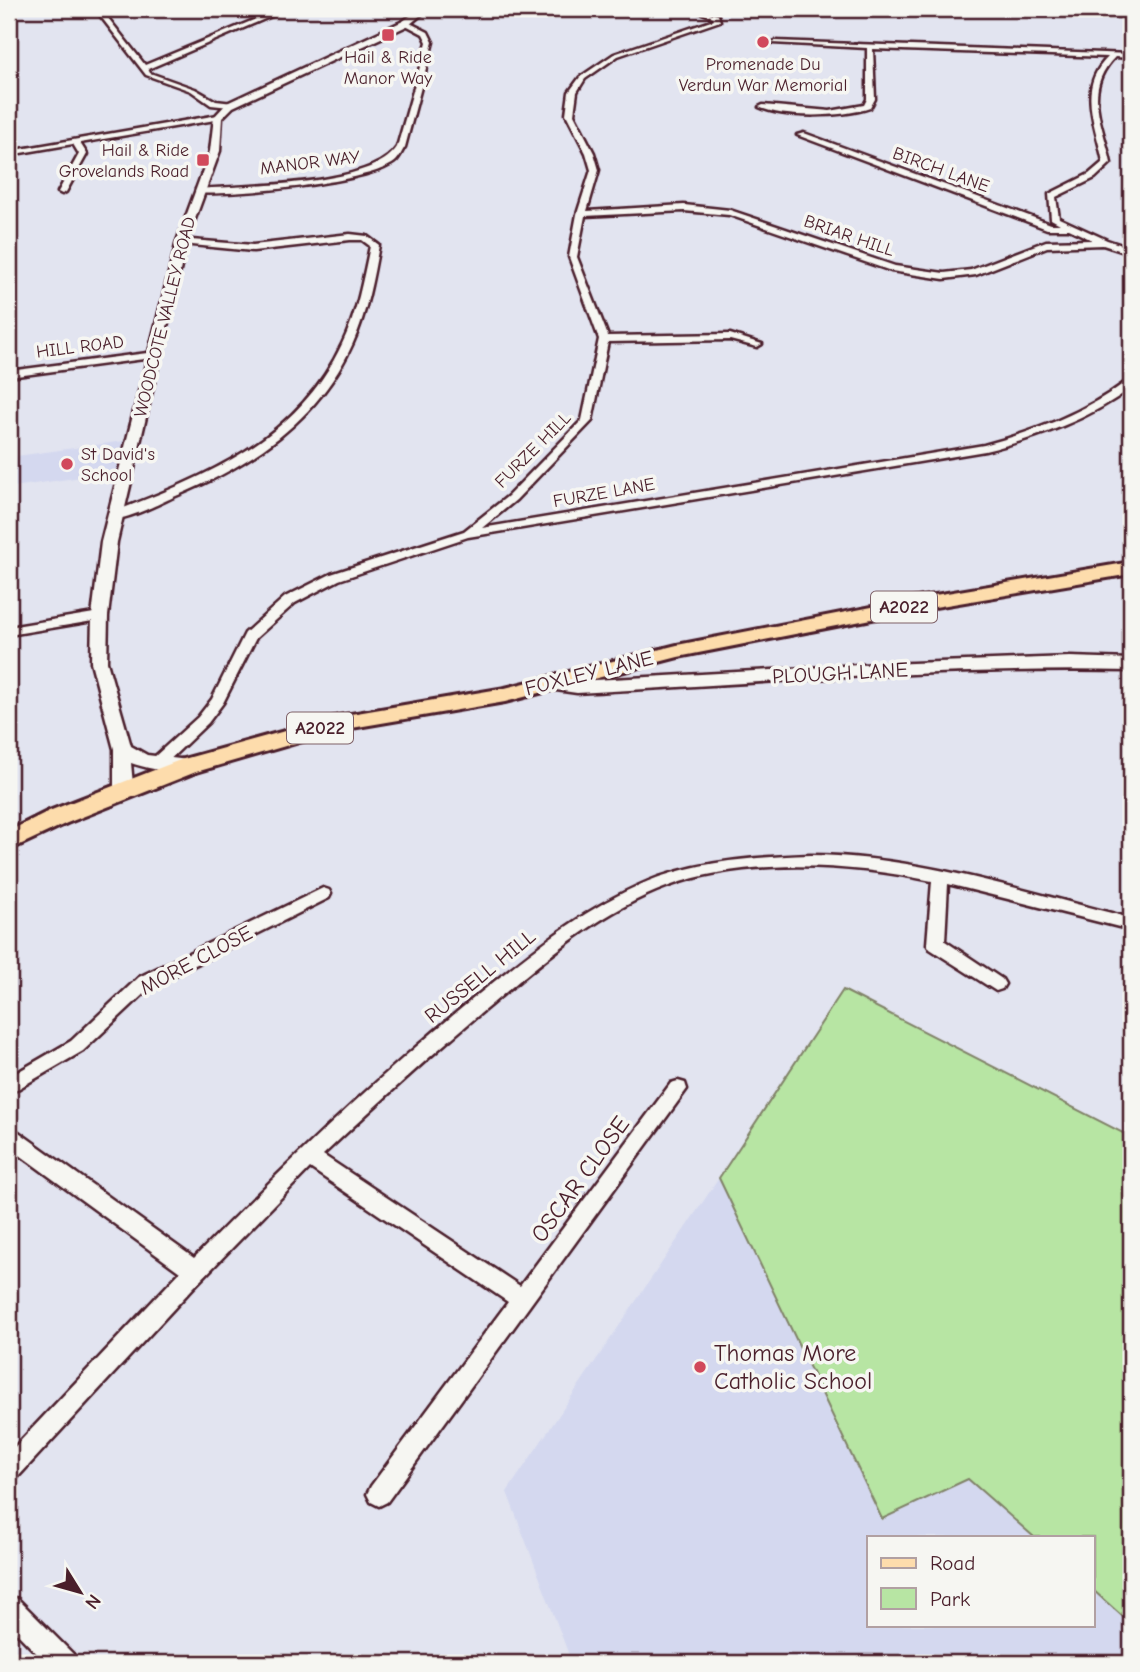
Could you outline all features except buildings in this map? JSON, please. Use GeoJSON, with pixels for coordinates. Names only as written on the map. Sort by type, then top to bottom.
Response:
{"type":"FeatureCollection","features":[{"type":"Feature","properties":{"kind":"main road","name":"FOXLEY LANE"},"geometry":{"type":"LineString","coordinates":[[58,817],[188,766],[340,723],[455,705],[677,651],[923,603],[1131,568]]}},
{"type":"Feature","properties":{"kind":"main road","name":"PLOUGH LANE"},"geometry":{"type":"LineString","coordinates":[[549,684],[577,687],[870,670],[1070,663],[1131,665]]}},
{"type":"Feature","properties":{"kind":"main road","name":"A2022"},"geometry":{"type":"LineString","coordinates":[[9,830],[58,817]]}},
{"type":"Feature","properties":{"kind":"main road","name":"A2022"},"geometry":{"type":"LineString","coordinates":[[9,841],[58,817]]}},
{"type":"Feature","properties":{"kind":"street"},"geometry":{"type":"LineString","coordinates":[[98,9],[148,74],[193,90],[214,103],[230,105]]}},
{"type":"Feature","properties":{"kind":"street"},"geometry":{"type":"LineString","coordinates":[[145,68],[253,17],[285,9]]}},
{"type":"Feature","properties":{"kind":"street"},"geometry":{"type":"LineString","coordinates":[[9,153],[218,117],[230,105],[407,23],[425,9]]}},
{"type":"Feature","properties":{"kind":"street"},"geometry":{"type":"LineString","coordinates":[[693,9],[718,19],[700,29],[616,55],[596,67],[578,83],[571,100],[570,114],[590,153],[595,170],[581,214],[573,257],[604,339],[730,337],[757,344]]}},
{"type":"Feature","properties":{"kind":"street"},"geometry":{"type":"LineString","coordinates":[[1000,9],[1131,15]]}},
{"type":"Feature","properties":{"kind":"street","name":"MANOR WAY"},"geometry":{"type":"LineString","coordinates":[[199,191],[367,173],[393,160],[401,147],[430,42],[426,33],[407,23]]}},
{"type":"Feature","properties":{"kind":"street"},"geometry":{"type":"LineString","coordinates":[[775,43],[1131,56]]}},
{"type":"Feature","properties":{"kind":"street"},"geometry":{"type":"LineString","coordinates":[[763,107],[793,111],[843,112],[867,106],[870,99],[870,46]]}},
{"type":"Feature","properties":{"kind":"street"},"geometry":{"type":"LineString","coordinates":[[1071,228],[1055,219],[1052,196],[1092,176],[1107,163],[1105,143],[1093,108],[1093,94],[1100,69],[1114,55]]}},
{"type":"Feature","properties":{"kind":"street","name":"WOODCOTE VALLEY ROAD"},"geometry":{"type":"LineString","coordinates":[[122,790],[126,774],[121,757],[123,748],[100,669],[100,616],[115,516],[182,242],[215,151],[218,117]]}},
{"type":"Feature","properties":{"kind":"street","name":"BIRCH LANE"},"geometry":{"type":"LineString","coordinates":[[801,135],[1050,227],[1071,228],[1131,251]]}},
{"type":"Feature","properties":{"kind":"street"},"geometry":{"type":"LineString","coordinates":[[62,192],[83,154],[76,143]]}},
{"type":"Feature","properties":{"kind":"street","name":"BRIAR HILL"},"geometry":{"type":"LineString","coordinates":[[581,214],[684,208],[730,213],[894,269],[944,276],[973,273],[1046,244],[1104,242]]}},
{"type":"Feature","properties":{"kind":"street"},"geometry":{"type":"LineString","coordinates":[[115,516],[230,467],[257,452],[302,410],[329,376],[348,344],[362,300],[374,245],[364,238],[349,237],[253,248],[182,242]]}},
{"type":"Feature","properties":{"kind":"street","name":"FURZE HILL"},"geometry":{"type":"LineString","coordinates":[[466,534],[512,498],[587,421],[604,339]]}},
{"type":"Feature","properties":{"kind":"street","name":"HILL ROAD"},"geometry":{"type":"LineString","coordinates":[[9,374],[155,355]]}},
{"type":"Feature","properties":{"kind":"street","name":"FURZE LANE"},"geometry":{"type":"LineString","coordinates":[[158,762],[202,720],[218,700],[250,636],[290,600],[335,577],[466,534],[985,448],[1073,420],[1131,383]]}},
{"type":"Feature","properties":{"kind":"street"},"geometry":{"type":"LineString","coordinates":[[9,631],[100,616]]}},
{"type":"Feature","properties":{"kind":"street"},"geometry":{"type":"LineString","coordinates":[[123,748],[133,758],[188,766]]}},
{"type":"Feature","properties":{"kind":"street","name":"RUSSELL HILL"},"geometry":{"type":"LineString","coordinates":[[9,1470],[195,1271],[308,1156],[449,1027],[545,951],[624,899],[691,873],[764,863],[875,864],[1131,924]]}},
{"type":"Feature","properties":{"kind":"street"},"geometry":{"type":"LineString","coordinates":[[940,878],[936,944],[996,984]]}},
{"type":"Feature","properties":{"kind":"street","name":"MORE CLOSE"},"geometry":{"type":"LineString","coordinates":[[9,1086],[76,1046],[145,982],[323,894]]}},
{"type":"Feature","properties":{"kind":"street","name":"OSCAR CLOSE"},"geometry":{"type":"LineString","coordinates":[[379,1494],[678,1089]]}},
{"type":"Feature","properties":{"kind":"street"},"geometry":{"type":"LineString","coordinates":[[9,1136],[195,1271]]}},
{"type":"Feature","properties":{"kind":"street"},"geometry":{"type":"LineString","coordinates":[[308,1156],[523,1300]]}},
{"type":"Feature","properties":{"kind":"street"},"geometry":{"type":"LineString","coordinates":[[9,1608],[64,1663]]}},
{"type":"Feature","properties":{"kind":"shaded area","name":"St David's School"},"geometry":{"type":"Polygon","coordinates":[[[124,441],[116,472],[13,487],[17,456],[124,441]]]}},
{"type":"Feature","properties":{"kind":"shaded area","name":"Thomas More Catholic School"},"geometry":{"type":"Polygon","coordinates":[[[719,1178],[882,1518],[968,1479],[1033,1536],[867,1536],[867,1626],[1094,1626],[1094,1591],[1131,1624],[1131,1663],[572,1663],[507,1492],[719,1178]]]}},
{"type":"Feature","properties":{"kind":"green space"},"geometry":{"type":"Polygon","coordinates":[[[843,990],[1131,1137],[1131,1624],[1094,1591],[1094,1536],[1033,1536],[968,1479],[882,1519],[719,1178],[843,990]]]}},
{"type":"Feature","properties":{"kind":"place","name":"Hail & Ride Manor Way"},"geometry":{"type":"Point","coordinates":[388,35]}},
{"type":"Feature","properties":{"kind":"place","name":"Promenade Du Verdun War Memorial"},"geometry":{"type":"Point","coordinates":[763,42]}},
{"type":"Feature","properties":{"kind":"place","name":"Hail & Ride Grovelands Road"},"geometry":{"type":"Point","coordinates":[203,160]}},
{"type":"Feature","properties":{"kind":"place","name":"St David's School"},"geometry":{"type":"Point","coordinates":[67,464]}},
{"type":"Feature","properties":{"kind":"place","name":"Thomas More Catholic School"},"geometry":{"type":"Point","coordinates":[700,1367]}}]}
